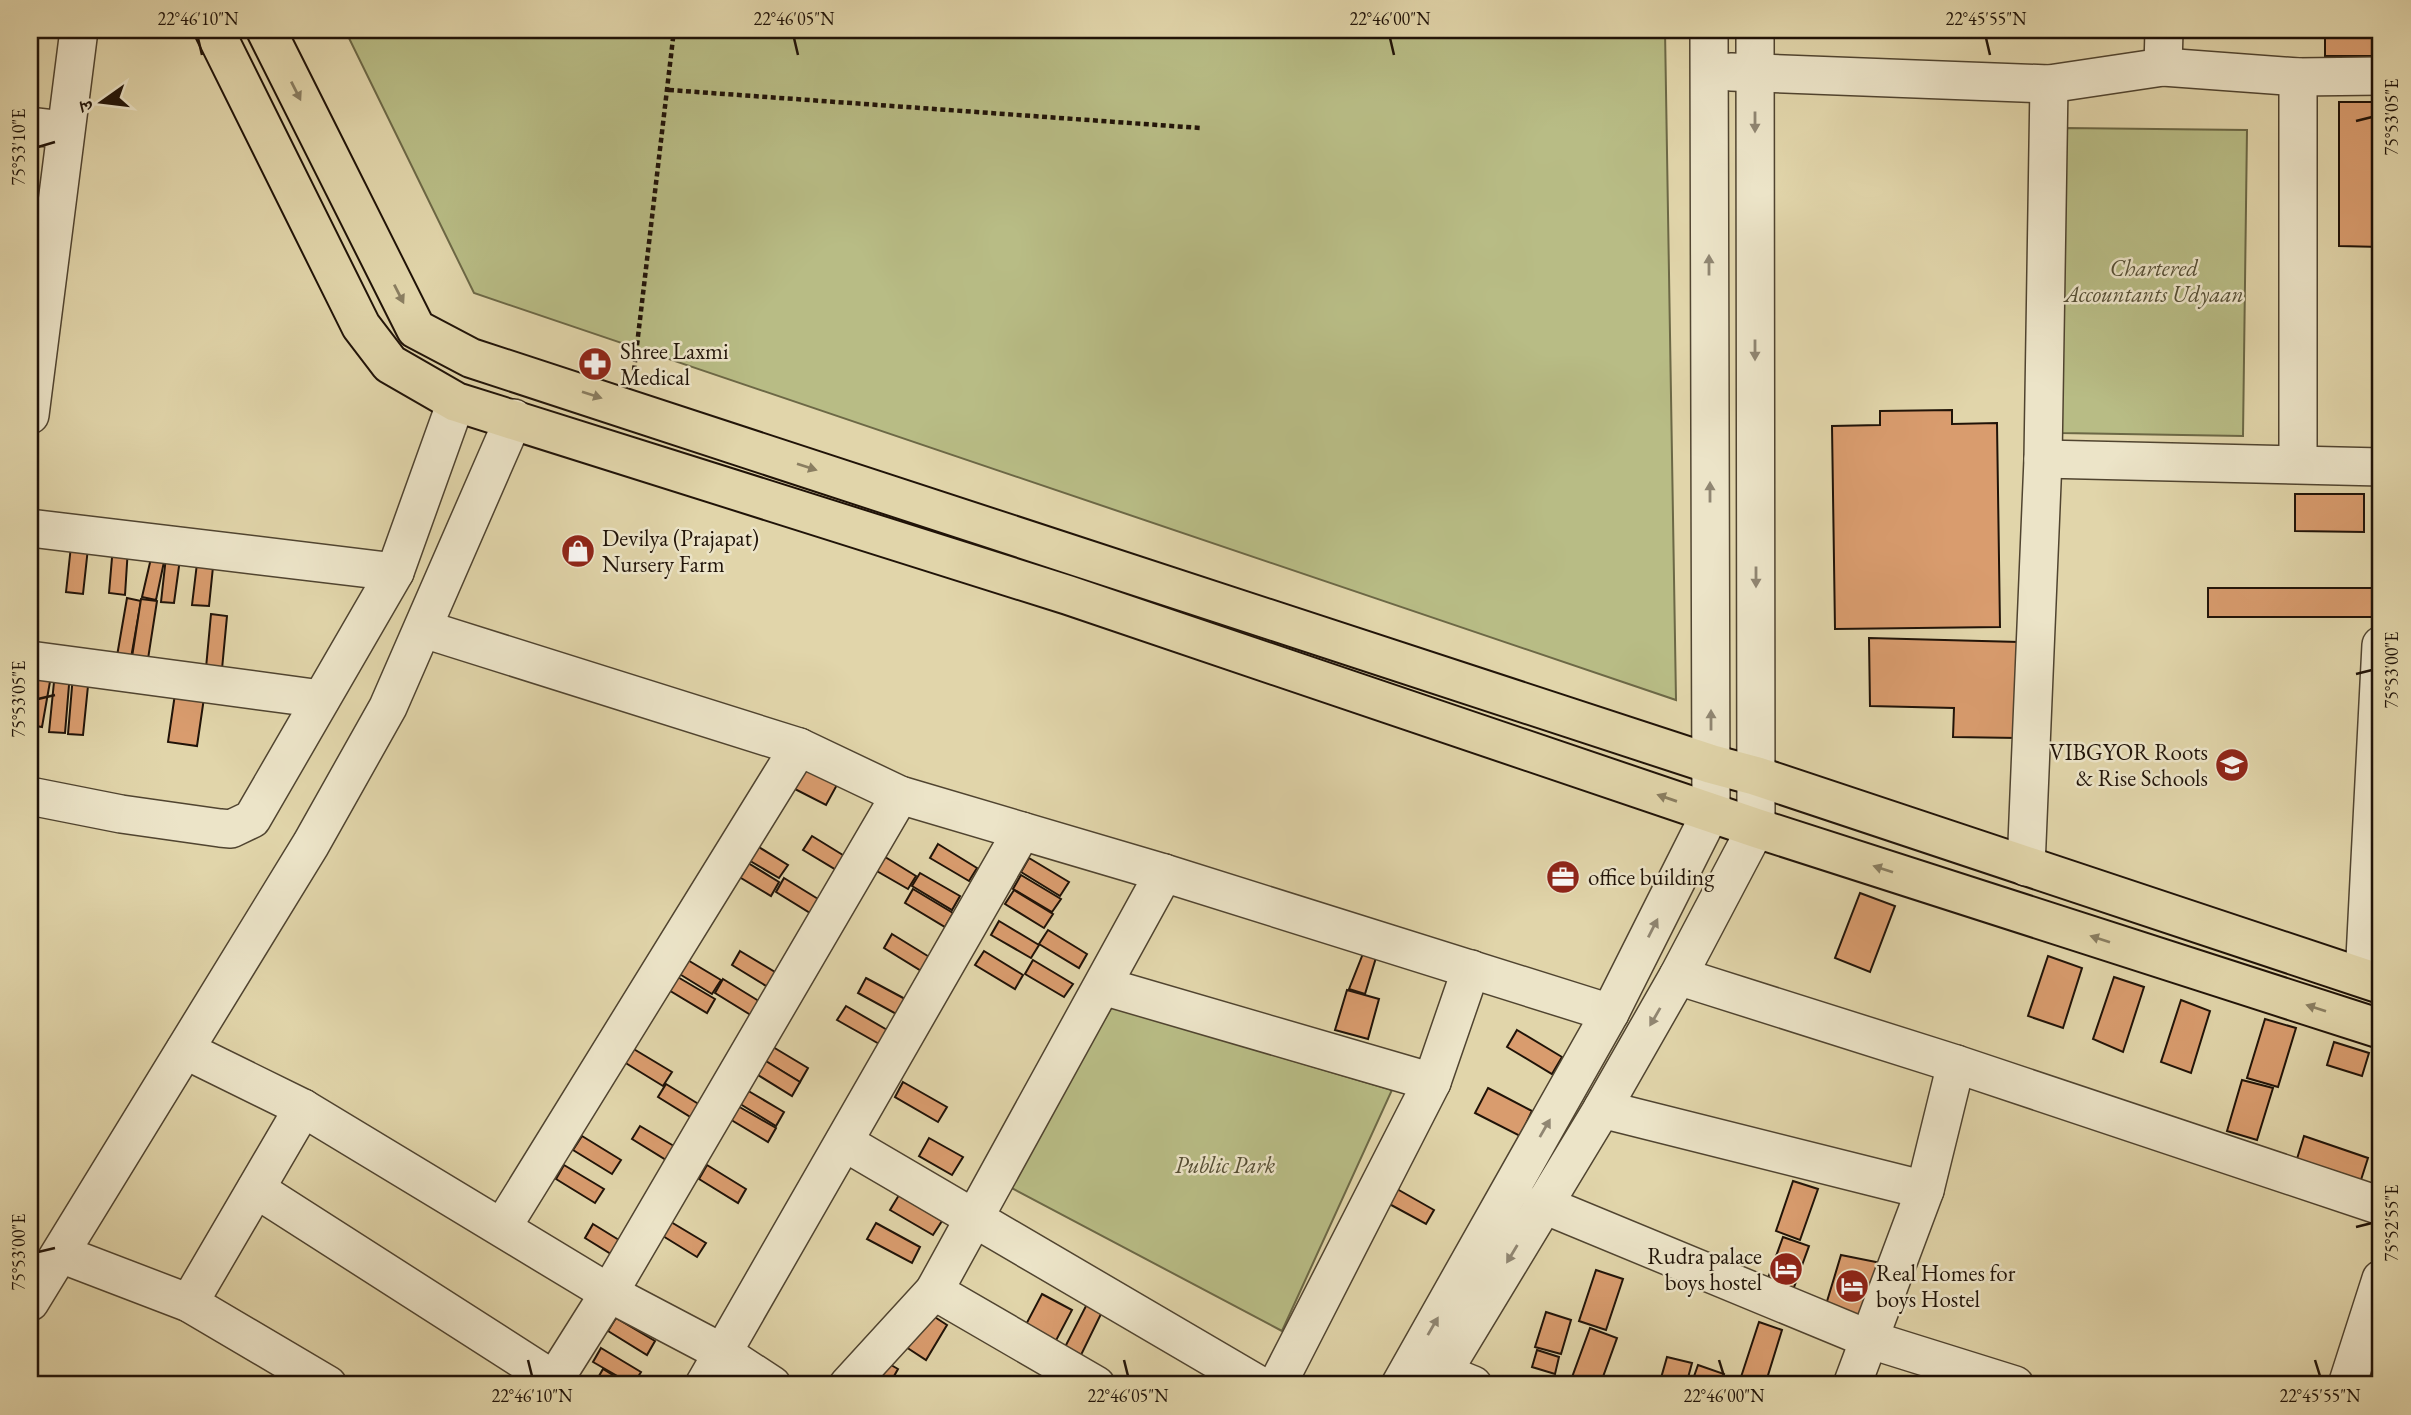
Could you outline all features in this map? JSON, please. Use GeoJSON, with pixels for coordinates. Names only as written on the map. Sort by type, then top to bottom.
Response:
{"type":"FeatureCollection","features":[{"type":"Feature","properties":{"kind":"main road"},"geometry":{"type":"LineString","coordinates":[[214,30],[361,326],[390,364],[456,402],[514,418],[1068,596],[1756,828],[2381,1029]]}},
{"type":"Feature","properties":{"kind":"main road"},"geometry":{"type":"LineString","coordinates":[[266,30],[416,329],[471,358],[1711,764],[1756,776],[2373,981]]}},
{"type":"Feature","properties":{"kind":"street"},"geometry":{"type":"LineString","coordinates":[[30,415],[47,128],[79,30]]}},
{"type":"Feature","properties":{"kind":"street"},"geometry":{"type":"LineString","coordinates":[[1432,1378],[1711,812],[1709,30]]}},
{"type":"Feature","properties":{"kind":"street"},"geometry":{"type":"LineString","coordinates":[[1432,1378],[1602,1109],[1678,976],[1756,828],[1755,30]]}},
{"type":"Feature","properties":{"kind":"street"},"geometry":{"type":"LineString","coordinates":[[2163,67],[2164,30]]}},
{"type":"Feature","properties":{"kind":"street"},"geometry":{"type":"LineString","coordinates":[[1709,72],[2049,84],[2163,67],[2298,77],[2381,76]]}},
{"type":"Feature","properties":{"kind":"street"},"geometry":{"type":"LineString","coordinates":[[2298,77],[2298,462]]}},
{"type":"Feature","properties":{"kind":"street"},"geometry":{"type":"LineString","coordinates":[[2026,867],[2043,459],[2049,84]]}},
{"type":"Feature","properties":{"kind":"street"},"geometry":{"type":"LineString","coordinates":[[30,796],[121,814],[231,829],[252,819],[395,572],[456,402]]}},
{"type":"Feature","properties":{"kind":"street"},"geometry":{"type":"LineString","coordinates":[[30,1302],[311,844],[387,707],[424,629],[514,418]]}},
{"type":"Feature","properties":{"kind":"street"},"geometry":{"type":"LineString","coordinates":[[2043,459],[2298,462],[2381,467]]}},
{"type":"Feature","properties":{"kind":"street"},"geometry":{"type":"LineString","coordinates":[[30,528],[395,572]]}},
{"type":"Feature","properties":{"kind":"street"},"geometry":{"type":"LineString","coordinates":[[424,629],[799,747],[900,795],[1164,873],[1610,1013]]}},
{"type":"Feature","properties":{"kind":"street"},"geometry":{"type":"LineString","coordinates":[[2373,981],[2381,645]]}},
{"type":"Feature","properties":{"kind":"street"},"geometry":{"type":"LineString","coordinates":[[30,660],[321,699]]}},
{"type":"Feature","properties":{"kind":"street"},"geometry":{"type":"LineString","coordinates":[[503,1226],[799,747]]}},
{"type":"Feature","properties":{"kind":"street"},"geometry":{"type":"LineString","coordinates":[[256,1189],[552,1382],[609,1293],[900,795]]}},
{"type":"Feature","properties":{"kind":"street"},"geometry":{"type":"LineString","coordinates":[[704,1385],[1021,831]]}},
{"type":"Feature","properties":{"kind":"street"},"geometry":{"type":"LineString","coordinates":[[849,1385],[934,1291],[1164,873]]}},
{"type":"Feature","properties":{"kind":"street"},"geometry":{"type":"LineString","coordinates":[[1277,1385],[1432,1082],[1471,969]]}},
{"type":"Feature","properties":{"kind":"street"},"geometry":{"type":"LineString","coordinates":[[1678,976],[1956,1064],[2381,1206]]}},
{"type":"Feature","properties":{"kind":"street"},"geometry":{"type":"LineString","coordinates":[[1103,986],[1432,1082]]}},
{"type":"Feature","properties":{"kind":"street"},"geometry":{"type":"LineString","coordinates":[[186,1050],[303,1108],[503,1226],[609,1293],[723,1353],[772,1385]]}},
{"type":"Feature","properties":{"kind":"street"},"geometry":{"type":"LineString","coordinates":[[1852,1385],[1925,1190],[1956,1064]]}},
{"type":"Feature","properties":{"kind":"street"},"geometry":{"type":"LineString","coordinates":[[190,1303],[303,1108]]}},
{"type":"Feature","properties":{"kind":"street"},"geometry":{"type":"LineString","coordinates":[[1602,1109],[1925,1190]]}},
{"type":"Feature","properties":{"kind":"street"},"geometry":{"type":"LineString","coordinates":[[844,1142],[1259,1385]]}},
{"type":"Feature","properties":{"kind":"street"},"geometry":{"type":"LineString","coordinates":[[1542,1204],[1871,1340],[2015,1385]]}},
{"type":"Feature","properties":{"kind":"street"},"geometry":{"type":"LineString","coordinates":[[61,1254],[190,1303],[328,1385]]}},
{"type":"Feature","properties":{"kind":"street"},"geometry":{"type":"LineString","coordinates":[[2347,1385],[2381,1279]]}},
{"type":"Feature","properties":{"kind":"street"},"geometry":{"type":"LineString","coordinates":[[934,1291],[1096,1385]]}},
{"type":"Feature","properties":{"kind":"path"},"geometry":{"type":"LineString","coordinates":[[629,408],[669,90],[674,30]]}},
{"type":"Feature","properties":{"kind":"path"},"geometry":{"type":"LineString","coordinates":[[669,90],[1200,128]]}},
{"type":"Feature","properties":{"kind":"green space"},"geometry":{"type":"Polygon","coordinates":[[[345,30],[1665,30],[1676,700],[474,293],[345,30]]]}},
{"type":"Feature","properties":{"kind":"green space","name":"Chartered Accountants Udyaan"},"geometry":{"type":"Polygon","coordinates":[[[2065,128],[2247,130],[2243,436],[2061,433],[2065,128]]]}},
{"type":"Feature","properties":{"kind":"green space","name":"Public Park"},"geometry":{"type":"Polygon","coordinates":[[[1112,1007],[1392,1090],[1282,1331],[1006,1185],[1112,1007]]]}},
{"type":"Feature","properties":{"kind":"building"},"geometry":{"type":"Polygon","coordinates":[[[1823,30],[1892,30],[1823,31],[1823,30]]]}},
{"type":"Feature","properties":{"kind":"building"},"geometry":{"type":"Polygon","coordinates":[[[2040,30],[2126,30],[2126,34],[2041,36],[2040,30]]]}},
{"type":"Feature","properties":{"kind":"building"},"geometry":{"type":"Polygon","coordinates":[[[2325,30],[2381,30],[2381,56],[2325,56],[2325,30]]]}},
{"type":"Feature","properties":{"kind":"building"},"geometry":{"type":"Polygon","coordinates":[[[2339,102],[2381,102],[2381,247],[2339,246],[2339,102]]]}},
{"type":"Feature","properties":{"kind":"building"},"geometry":{"type":"Polygon","coordinates":[[[1952,410],[1952,424],[1997,423],[2000,627],[1835,629],[1832,426],[1880,425],[1880,411],[1952,410]]]}},
{"type":"Feature","properties":{"kind":"building"},"geometry":{"type":"Polygon","coordinates":[[[2295,494],[2364,494],[2364,532],[2295,531],[2295,494]]]}},
{"type":"Feature","properties":{"kind":"building"},"geometry":{"type":"Polygon","coordinates":[[[71,546],[88,548],[83,594],[66,592],[71,546]]]}},
{"type":"Feature","properties":{"kind":"building"},"geometry":{"type":"Polygon","coordinates":[[[113,546],[128,548],[125,595],[109,593],[113,546]]]}},
{"type":"Feature","properties":{"kind":"building"},"geometry":{"type":"Polygon","coordinates":[[[152,554],[165,557],[156,600],[142,597],[152,554]]]}},
{"type":"Feature","properties":{"kind":"building"},"geometry":{"type":"Polygon","coordinates":[[[198,555],[214,557],[209,606],[192,605],[198,555]]]}},
{"type":"Feature","properties":{"kind":"building"},"geometry":{"type":"Polygon","coordinates":[[[166,557],[180,559],[174,603],[161,602],[166,557]]]}},
{"type":"Feature","properties":{"kind":"building"},"geometry":{"type":"Polygon","coordinates":[[[2208,588],[2374,588],[2374,617],[2208,617],[2208,588]]]}},
{"type":"Feature","properties":{"kind":"building"},"geometry":{"type":"Polygon","coordinates":[[[127,598],[141,601],[131,658],[117,656],[127,598]]]}},
{"type":"Feature","properties":{"kind":"building"},"geometry":{"type":"Polygon","coordinates":[[[141,599],[157,601],[148,659],[132,657],[141,599]]]}},
{"type":"Feature","properties":{"kind":"building"},"geometry":{"type":"Polygon","coordinates":[[[211,614],[227,616],[222,669],[206,668],[211,614]]]}},
{"type":"Feature","properties":{"kind":"building"},"geometry":{"type":"Polygon","coordinates":[[[1869,638],[2019,642],[2018,738],[1953,737],[1954,708],[1870,706],[1869,638]]]}},
{"type":"Feature","properties":{"kind":"building"},"geometry":{"type":"Polygon","coordinates":[[[55,672],[70,673],[65,733],[49,732],[55,672]]]}},
{"type":"Feature","properties":{"kind":"building"},"geometry":{"type":"Polygon","coordinates":[[[30,673],[51,676],[42,727],[30,725],[30,673]]]}},
{"type":"Feature","properties":{"kind":"building"},"geometry":{"type":"Polygon","coordinates":[[[73,675],[89,676],[83,735],[68,734],[73,675]]]}},
{"type":"Feature","properties":{"kind":"building"},"geometry":{"type":"Polygon","coordinates":[[[176,687],[205,691],[197,746],[168,742],[176,687]]]}},
{"type":"Feature","properties":{"kind":"building"},"geometry":{"type":"Polygon","coordinates":[[[798,763],[838,783],[826,805],[787,785],[798,763]]]}},
{"type":"Feature","properties":{"kind":"building"},"geometry":{"type":"Polygon","coordinates":[[[812,836],[851,860],[843,874],[803,850],[812,836]]]}},
{"type":"Feature","properties":{"kind":"building"},"geometry":{"type":"Polygon","coordinates":[[[749,841],[788,865],[779,878],[740,855],[749,841]]]}},
{"type":"Feature","properties":{"kind":"building"},"geometry":{"type":"Polygon","coordinates":[[[938,844],[977,868],[969,881],[930,858],[938,844]]]}},
{"type":"Feature","properties":{"kind":"building"},"geometry":{"type":"Polygon","coordinates":[[[877,852],[916,876],[908,889],[868,866],[877,852]]]}},
{"type":"Feature","properties":{"kind":"building"},"geometry":{"type":"Polygon","coordinates":[[[740,858],[779,882],[771,896],[731,872],[740,858]]]}},
{"type":"Feature","properties":{"kind":"building"},"geometry":{"type":"Polygon","coordinates":[[[1029,858],[1069,882],[1060,896],[1021,872],[1029,858]]]}},
{"type":"Feature","properties":{"kind":"building"},"geometry":{"type":"Polygon","coordinates":[[[920,873],[960,896],[952,910],[912,886],[920,873]]]}},
{"type":"Feature","properties":{"kind":"building"},"geometry":{"type":"Polygon","coordinates":[[[1021,875],[1061,899],[1052,912],[1013,889],[1021,875]]]}},
{"type":"Feature","properties":{"kind":"building"},"geometry":{"type":"Polygon","coordinates":[[[784,878],[823,902],[815,916],[776,892],[784,878]]]}},
{"type":"Feature","properties":{"kind":"building"},"geometry":{"type":"Polygon","coordinates":[[[913,889],[953,913],[945,927],[905,903],[913,889]]]}},
{"type":"Feature","properties":{"kind":"building"},"geometry":{"type":"Polygon","coordinates":[[[1014,890],[1053,914],[1044,928],[1005,904],[1014,890]]]}},
{"type":"Feature","properties":{"kind":"building"},"geometry":{"type":"Polygon","coordinates":[[[1860,893],[1895,906],[1870,972],[1835,958],[1860,893]]]}},
{"type":"Feature","properties":{"kind":"building"},"geometry":{"type":"Polygon","coordinates":[[[999,921],[1039,945],[1031,958],[991,935],[999,921]]]}},
{"type":"Feature","properties":{"kind":"building"},"geometry":{"type":"Polygon","coordinates":[[[1048,930],[1087,954],[1079,968],[1039,944],[1048,930]]]}},
{"type":"Feature","properties":{"kind":"building"},"geometry":{"type":"Polygon","coordinates":[[[892,934],[931,958],[923,972],[884,948],[892,934]]]}},
{"type":"Feature","properties":{"kind":"building"},"geometry":{"type":"Polygon","coordinates":[[[1366,946],[1378,951],[1365,994],[1349,989],[1366,946]]]}},
{"type":"Feature","properties":{"kind":"building"},"geometry":{"type":"Polygon","coordinates":[[[740,951],[780,975],[771,989],[732,965],[740,951]]]}},
{"type":"Feature","properties":{"kind":"building"},"geometry":{"type":"Polygon","coordinates":[[[984,951],[1023,975],[1015,989],[975,965],[984,951]]]}},
{"type":"Feature","properties":{"kind":"building"},"geometry":{"type":"Polygon","coordinates":[[[681,956],[721,980],[712,994],[673,970],[681,956]]]}},
{"type":"Feature","properties":{"kind":"building"},"geometry":{"type":"Polygon","coordinates":[[[2048,956],[2082,968],[2063,1028],[2028,1016],[2048,956]]]}},
{"type":"Feature","properties":{"kind":"building"},"geometry":{"type":"Polygon","coordinates":[[[1033,960],[1073,984],[1064,997],[1025,974],[1033,960]]]}},
{"type":"Feature","properties":{"kind":"building"},"geometry":{"type":"Polygon","coordinates":[[[676,976],[715,999],[707,1013],[667,989],[676,976]]]}},
{"type":"Feature","properties":{"kind":"building"},"geometry":{"type":"Polygon","coordinates":[[[2114,977],[2144,987],[2123,1052],[2093,1039],[2114,977]]]}},
{"type":"Feature","properties":{"kind":"building"},"geometry":{"type":"Polygon","coordinates":[[[866,978],[907,1000],[898,1015],[858,993],[866,978]]]}},
{"type":"Feature","properties":{"kind":"building"},"geometry":{"type":"Polygon","coordinates":[[[723,979],[762,1003],[754,1017],[715,993],[723,979]]]}},
{"type":"Feature","properties":{"kind":"building"},"geometry":{"type":"Polygon","coordinates":[[[1347,990],[1379,999],[1368,1039],[1335,1030],[1347,990]]]}},
{"type":"Feature","properties":{"kind":"building"},"geometry":{"type":"Polygon","coordinates":[[[2181,1000],[2210,1011],[2191,1073],[2161,1062],[2181,1000]]]}},
{"type":"Feature","properties":{"kind":"building"},"geometry":{"type":"Polygon","coordinates":[[[846,1006],[889,1031],[881,1045],[837,1020],[846,1006]]]}},
{"type":"Feature","properties":{"kind":"building"},"geometry":{"type":"Polygon","coordinates":[[[2265,1019],[2296,1028],[2278,1087],[2247,1078],[2265,1019]]]}},
{"type":"Feature","properties":{"kind":"building"},"geometry":{"type":"Polygon","coordinates":[[[1517,1030],[1562,1057],[1552,1074],[1507,1047],[1517,1030]]]}},
{"type":"Feature","properties":{"kind":"building"},"geometry":{"type":"Polygon","coordinates":[[[2334,1042],[2369,1053],[2362,1076],[2327,1065],[2334,1042]]]}},
{"type":"Feature","properties":{"kind":"building"},"geometry":{"type":"Polygon","coordinates":[[[768,1044],[808,1068],[800,1082],[760,1058],[768,1044]]]}},
{"type":"Feature","properties":{"kind":"building"},"geometry":{"type":"Polygon","coordinates":[[[632,1048],[672,1072],[663,1086],[624,1062],[632,1048]]]}},
{"type":"Feature","properties":{"kind":"building"},"geometry":{"type":"Polygon","coordinates":[[[761,1058],[800,1082],[792,1096],[753,1072],[761,1058]]]}},
{"type":"Feature","properties":{"kind":"building"},"geometry":{"type":"Polygon","coordinates":[[[2242,1080],[2273,1088],[2257,1140],[2227,1131],[2242,1080]]]}},
{"type":"Feature","properties":{"kind":"building"},"geometry":{"type":"Polygon","coordinates":[[[903,1082],[947,1107],[938,1122],[895,1097],[903,1082]]]}},
{"type":"Feature","properties":{"kind":"building"},"geometry":{"type":"Polygon","coordinates":[[[666,1084],[705,1108],[697,1121],[658,1097],[666,1084]]]}},
{"type":"Feature","properties":{"kind":"building"},"geometry":{"type":"Polygon","coordinates":[[[1488,1088],[1532,1111],[1520,1136],[1475,1113],[1488,1088]]]}},
{"type":"Feature","properties":{"kind":"building"},"geometry":{"type":"Polygon","coordinates":[[[745,1089],[784,1112],[776,1126],[737,1102],[745,1089]]]}},
{"type":"Feature","properties":{"kind":"building"},"geometry":{"type":"Polygon","coordinates":[[[736,1105],[776,1128],[768,1142],[728,1118],[736,1105]]]}},
{"type":"Feature","properties":{"kind":"building"},"geometry":{"type":"Polygon","coordinates":[[[640,1126],[679,1149],[671,1163],[632,1139],[640,1126]]]}},
{"type":"Feature","properties":{"kind":"building"},"geometry":{"type":"Polygon","coordinates":[[[582,1136],[621,1160],[612,1174],[573,1150],[582,1136]]]}},
{"type":"Feature","properties":{"kind":"building"},"geometry":{"type":"Polygon","coordinates":[[[2304,1136],[2368,1158],[2360,1183],[2296,1162],[2304,1136]]]}},
{"type":"Feature","properties":{"kind":"building"},"geometry":{"type":"Polygon","coordinates":[[[929,1138],[963,1157],[952,1175],[919,1156],[929,1138]]]}},
{"type":"Feature","properties":{"kind":"building"},"geometry":{"type":"Polygon","coordinates":[[[564,1165],[604,1189],[595,1203],[556,1179],[564,1165]]]}},
{"type":"Feature","properties":{"kind":"building"},"geometry":{"type":"Polygon","coordinates":[[[707,1165],[746,1189],[738,1203],[699,1179],[707,1165]]]}},
{"type":"Feature","properties":{"kind":"building"},"geometry":{"type":"Polygon","coordinates":[[[1793,1181],[1818,1189],[1800,1240],[1776,1231],[1793,1181]]]}},
{"type":"Feature","properties":{"kind":"building"},"geometry":{"type":"Polygon","coordinates":[[[1390,1185],[1434,1210],[1426,1224],[1382,1200],[1390,1185]]]}},
{"type":"Feature","properties":{"kind":"building"},"geometry":{"type":"Polygon","coordinates":[[[899,1195],[942,1221],[933,1235],[890,1210],[899,1195]]]}},
{"type":"Feature","properties":{"kind":"building"},"geometry":{"type":"Polygon","coordinates":[[[666,1219],[706,1243],[697,1257],[658,1233],[666,1219]]]}},
{"type":"Feature","properties":{"kind":"building"},"geometry":{"type":"Polygon","coordinates":[[[876,1223],[920,1247],[912,1263],[867,1239],[876,1223]]]}},
{"type":"Feature","properties":{"kind":"building"},"geometry":{"type":"Polygon","coordinates":[[[593,1224],[632,1248],[624,1262],[585,1238],[593,1224]]]}},
{"type":"Feature","properties":{"kind":"building","name":"Rudra palace boys hostel"},"geometry":{"type":"Polygon","coordinates":[[[1783,1237],[1809,1246],[1789,1301],[1763,1292],[1783,1237]]]}},
{"type":"Feature","properties":{"kind":"building","name":"Real Homes for boys Hostel"},"geometry":{"type":"Polygon","coordinates":[[[1841,1255],[1881,1263],[1859,1323],[1825,1308],[1841,1255]]]}},
{"type":"Feature","properties":{"kind":"building"},"geometry":{"type":"Polygon","coordinates":[[[1596,1270],[1623,1279],[1606,1330],[1579,1321],[1596,1270]]]}},
{"type":"Feature","properties":{"kind":"building"},"geometry":{"type":"Polygon","coordinates":[[[1042,1294],[1072,1310],[1051,1350],[1021,1334],[1042,1294]]]}},
{"type":"Feature","properties":{"kind":"building"},"geometry":{"type":"Polygon","coordinates":[[[1087,1304],[1102,1312],[1081,1355],[1065,1347],[1087,1304]]]}},
{"type":"Feature","properties":{"kind":"building"},"geometry":{"type":"Polygon","coordinates":[[[927,1312],[947,1325],[926,1360],[906,1347],[927,1312]]]}},
{"type":"Feature","properties":{"kind":"building"},"geometry":{"type":"Polygon","coordinates":[[[1546,1312],[1571,1320],[1561,1354],[1535,1347],[1546,1312]]]}},
{"type":"Feature","properties":{"kind":"building"},"geometry":{"type":"Polygon","coordinates":[[[616,1318],[655,1341],[647,1355],[608,1331],[616,1318]]]}},
{"type":"Feature","properties":{"kind":"building"},"geometry":{"type":"Polygon","coordinates":[[[1759,1322],[1782,1330],[1765,1385],[1741,1377],[1759,1322]]]}},
{"type":"Feature","properties":{"kind":"building"},"geometry":{"type":"Polygon","coordinates":[[[1590,1328],[1617,1338],[1600,1385],[1584,1385],[1571,1380],[1590,1328]]]}},
{"type":"Feature","properties":{"kind":"building"},"geometry":{"type":"Polygon","coordinates":[[[601,1348],[641,1372],[633,1385],[593,1362],[601,1348]]]}},
{"type":"Feature","properties":{"kind":"building"},"geometry":{"type":"Polygon","coordinates":[[[1537,1350],[1559,1357],[1555,1374],[1532,1367],[1537,1350]]]}},
{"type":"Feature","properties":{"kind":"building"},"geometry":{"type":"Polygon","coordinates":[[[1667,1357],[1692,1363],[1686,1385],[1659,1385],[1667,1357]]]}},
{"type":"Feature","properties":{"kind":"building"},"geometry":{"type":"Polygon","coordinates":[[[879,1358],[898,1369],[889,1385],[864,1385],[879,1358]]]}},
{"type":"Feature","properties":{"kind":"building"},"geometry":{"type":"Polygon","coordinates":[[[1698,1365],[1724,1374],[1720,1385],[1691,1385],[1698,1365]]]}},
{"type":"Feature","properties":{"kind":"building"},"geometry":{"type":"Polygon","coordinates":[[[603,1369],[629,1385],[598,1385],[595,1383],[603,1369]]]}},
{"type":"Feature","properties":{"kind":"building"},"geometry":{"type":"Polygon","coordinates":[[[1207,1378],[1220,1385],[1203,1385],[1207,1378]]]}},
{"type":"Feature","properties":{"kind":"place","name":"Shree Laxmi Medical"},"geometry":{"type":"Point","coordinates":[595,364]}},
{"type":"Feature","properties":{"kind":"place","name":"Devilya (Prajapat) Nursery Farm"},"geometry":{"type":"Point","coordinates":[578,551]}},
{"type":"Feature","properties":{"kind":"place","name":"VIBGYOR Roots & Rise Schools"},"geometry":{"type":"Point","coordinates":[2232,765]}},
{"type":"Feature","properties":{"kind":"place","name":"office building"},"geometry":{"type":"Point","coordinates":[1563,877]}},
{"type":"Feature","properties":{"kind":"place","name":"Rudra palace boys hostel"},"geometry":{"type":"Point","coordinates":[1786,1269]}},
{"type":"Feature","properties":{"kind":"place","name":"Real Homes for boys Hostel"},"geometry":{"type":"Point","coordinates":[1852,1286]}}]}
